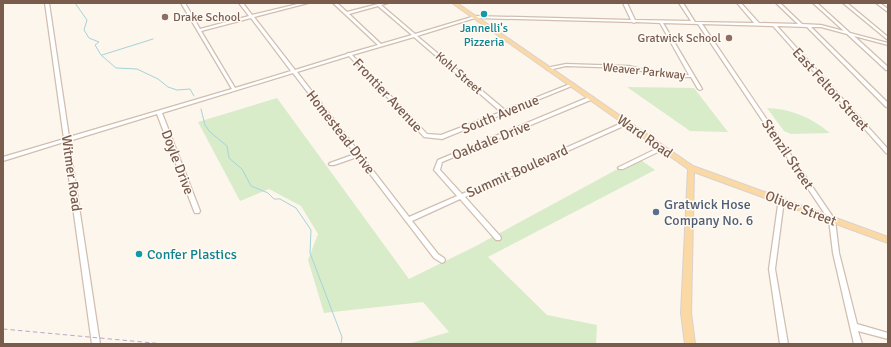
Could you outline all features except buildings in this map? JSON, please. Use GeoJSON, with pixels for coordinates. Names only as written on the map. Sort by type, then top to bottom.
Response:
{"type":"FeatureCollection","features":[{"type":"Feature","properties":{"kind":"main road","name":"Ward Road"},"geometry":{"type":"LineString","coordinates":[[454,3],[691,168]]}},
{"type":"Feature","properties":{"kind":"main road","name":"Oliver Street"},"geometry":{"type":"LineString","coordinates":[[691,168],[888,240]]}},
{"type":"Feature","properties":{"kind":"main road"},"geometry":{"type":"LineString","coordinates":[[690,344],[686,313],[691,168]]}},
{"type":"Feature","properties":{"kind":"street","name":"Witmer Road"},"geometry":{"type":"LineString","coordinates":[[47,3],[68,140],[96,344]]}},
{"type":"Feature","properties":{"kind":"street"},"geometry":{"type":"LineString","coordinates":[[183,3],[234,89]]}},
{"type":"Feature","properties":{"kind":"street","name":"Homestead Drive"},"geometry":{"type":"LineString","coordinates":[[241,3],[436,256],[442,260]]}},
{"type":"Feature","properties":{"kind":"street"},"geometry":{"type":"LineString","coordinates":[[199,30],[306,3]]}},
{"type":"Feature","properties":{"kind":"street"},"geometry":{"type":"LineString","coordinates":[[335,3],[380,45]]}},
{"type":"Feature","properties":{"kind":"street"},"geometry":{"type":"LineString","coordinates":[[347,14],[386,3]]}},
{"type":"Feature","properties":{"kind":"street"},"geometry":{"type":"LineString","coordinates":[[625,3],[634,22]]}},
{"type":"Feature","properties":{"kind":"street","name":"Stenzil Street"},"geometry":{"type":"LineString","coordinates":[[681,3],[697,23],[832,220],[836,253],[858,344]]}},
{"type":"Feature","properties":{"kind":"street"},"geometry":{"type":"LineString","coordinates":[[740,3],[758,25]]}},
{"type":"Feature","properties":{"kind":"street"},"geometry":{"type":"LineString","coordinates":[[778,3],[802,26]]}},
{"type":"Feature","properties":{"kind":"street"},"geometry":{"type":"LineString","coordinates":[[815,3],[888,69]]}},
{"type":"Feature","properties":{"kind":"street"},"geometry":{"type":"LineString","coordinates":[[845,3],[888,39]]}},
{"type":"Feature","properties":{"kind":"street"},"geometry":{"type":"LineString","coordinates":[[878,3],[888,11]]}},
{"type":"Feature","properties":{"kind":"street","name":"Kohl Street"},"geometry":{"type":"LineString","coordinates":[[379,5],[504,112]]}},
{"type":"Feature","properties":{"kind":"street"},"geometry":{"type":"LineString","coordinates":[[3,159],[349,54],[475,18],[808,26],[830,28],[888,44]]}},
{"type":"Feature","properties":{"kind":"street"},"geometry":{"type":"LineString","coordinates":[[661,22],[700,89]]}},
{"type":"Feature","properties":{"kind":"street","name":"East Felton Street"},"geometry":{"type":"LineString","coordinates":[[774,25],[888,152]]}},
{"type":"Feature","properties":{"kind":"street"},"geometry":{"type":"LineString","coordinates":[[808,26],[888,106]]}},
{"type":"Feature","properties":{"kind":"street","name":"Frontier Avenue"},"geometry":{"type":"LineString","coordinates":[[349,54],[426,136]]}},
{"type":"Feature","properties":{"kind":"street","name":"Weaver Parkway"},"geometry":{"type":"LineString","coordinates":[[548,69],[566,65],[629,67],[668,76],[692,76]]}},
{"type":"Feature","properties":{"kind":"street","name":"South Avenue"},"geometry":{"type":"LineString","coordinates":[[426,136],[442,137],[572,85]]}},
{"type":"Feature","properties":{"kind":"street","name":"Oakdale Drive"},"geometry":{"type":"LineString","coordinates":[[498,238],[437,170],[440,161],[591,98]]}},
{"type":"Feature","properties":{"kind":"street","name":"Doyle Drive"},"geometry":{"type":"LineString","coordinates":[[159,112],[197,211]]}},
{"type":"Feature","properties":{"kind":"street","name":"Summit Boulevard"},"geometry":{"type":"LineString","coordinates":[[408,220],[626,122]]}},
{"type":"Feature","properties":{"kind":"street"},"geometry":{"type":"LineString","coordinates":[[621,168],[662,148]]}},
{"type":"Feature","properties":{"kind":"street"},"geometry":{"type":"LineString","coordinates":[[332,164],[358,155]]}},
{"type":"Feature","properties":{"kind":"street"},"geometry":{"type":"LineString","coordinates":[[781,200],[772,269],[784,344]]}},
{"type":"Feature","properties":{"kind":"street"},"geometry":{"type":"LineString","coordinates":[[853,326],[888,336]]}},
{"type":"Feature","properties":{"kind":"green space"},"geometry":{"type":"Polygon","coordinates":[[[627,87],[694,88],[728,132],[690,131],[627,87]]]}},
{"type":"Feature","properties":{"kind":"green space"},"geometry":{"type":"Polygon","coordinates":[[[277,98],[409,279],[476,246],[638,158],[655,170],[488,257],[547,315],[597,325],[596,344],[408,344],[449,332],[423,302],[324,313],[308,260],[318,234],[301,206],[269,189],[240,201],[198,122],[277,98]]]}},
{"type":"Feature","properties":{"kind":"green space"},"geometry":{"type":"Polygon","coordinates":[[[767,108],[793,112],[808,118],[830,133],[791,134],[784,131],[767,108]]]}},
{"type":"Feature","properties":{"kind":"waterway"},"geometry":{"type":"LineString","coordinates":[[75,3],[87,20],[84,30],[89,38],[99,42],[95,45],[101,55],[116,68],[137,69],[158,79],[168,87],[177,90],[190,89],[194,96]]}},
{"type":"Feature","properties":{"kind":"waterway"},"geometry":{"type":"LineString","coordinates":[[102,55],[153,39]]}},
{"type":"Feature","properties":{"kind":"waterway"},"geometry":{"type":"LineString","coordinates":[[201,109],[205,125],[210,132],[227,146],[229,158],[242,169],[251,186],[268,193],[274,199],[280,199],[296,208],[311,230],[310,253],[342,337],[341,344]]}},
{"type":"Feature","properties":{"kind":"railway"},"geometry":{"type":"LineString","coordinates":[[3,329],[164,344]]}},
{"type":"Feature","properties":{"kind":"place","name":"Jannelli's Pizzeria"},"geometry":{"type":"Point","coordinates":[484,14]}},
{"type":"Feature","properties":{"kind":"place","name":"Drake School"},"geometry":{"type":"Point","coordinates":[165,17]}},
{"type":"Feature","properties":{"kind":"place","name":"Gratwick School"},"geometry":{"type":"Point","coordinates":[729,38]}},
{"type":"Feature","properties":{"kind":"place","name":"Gratwick Hose Company No. 6"},"geometry":{"type":"Point","coordinates":[656,212]}},
{"type":"Feature","properties":{"kind":"place","name":"Confer Plastics"},"geometry":{"type":"Point","coordinates":[139,254]}}]}
